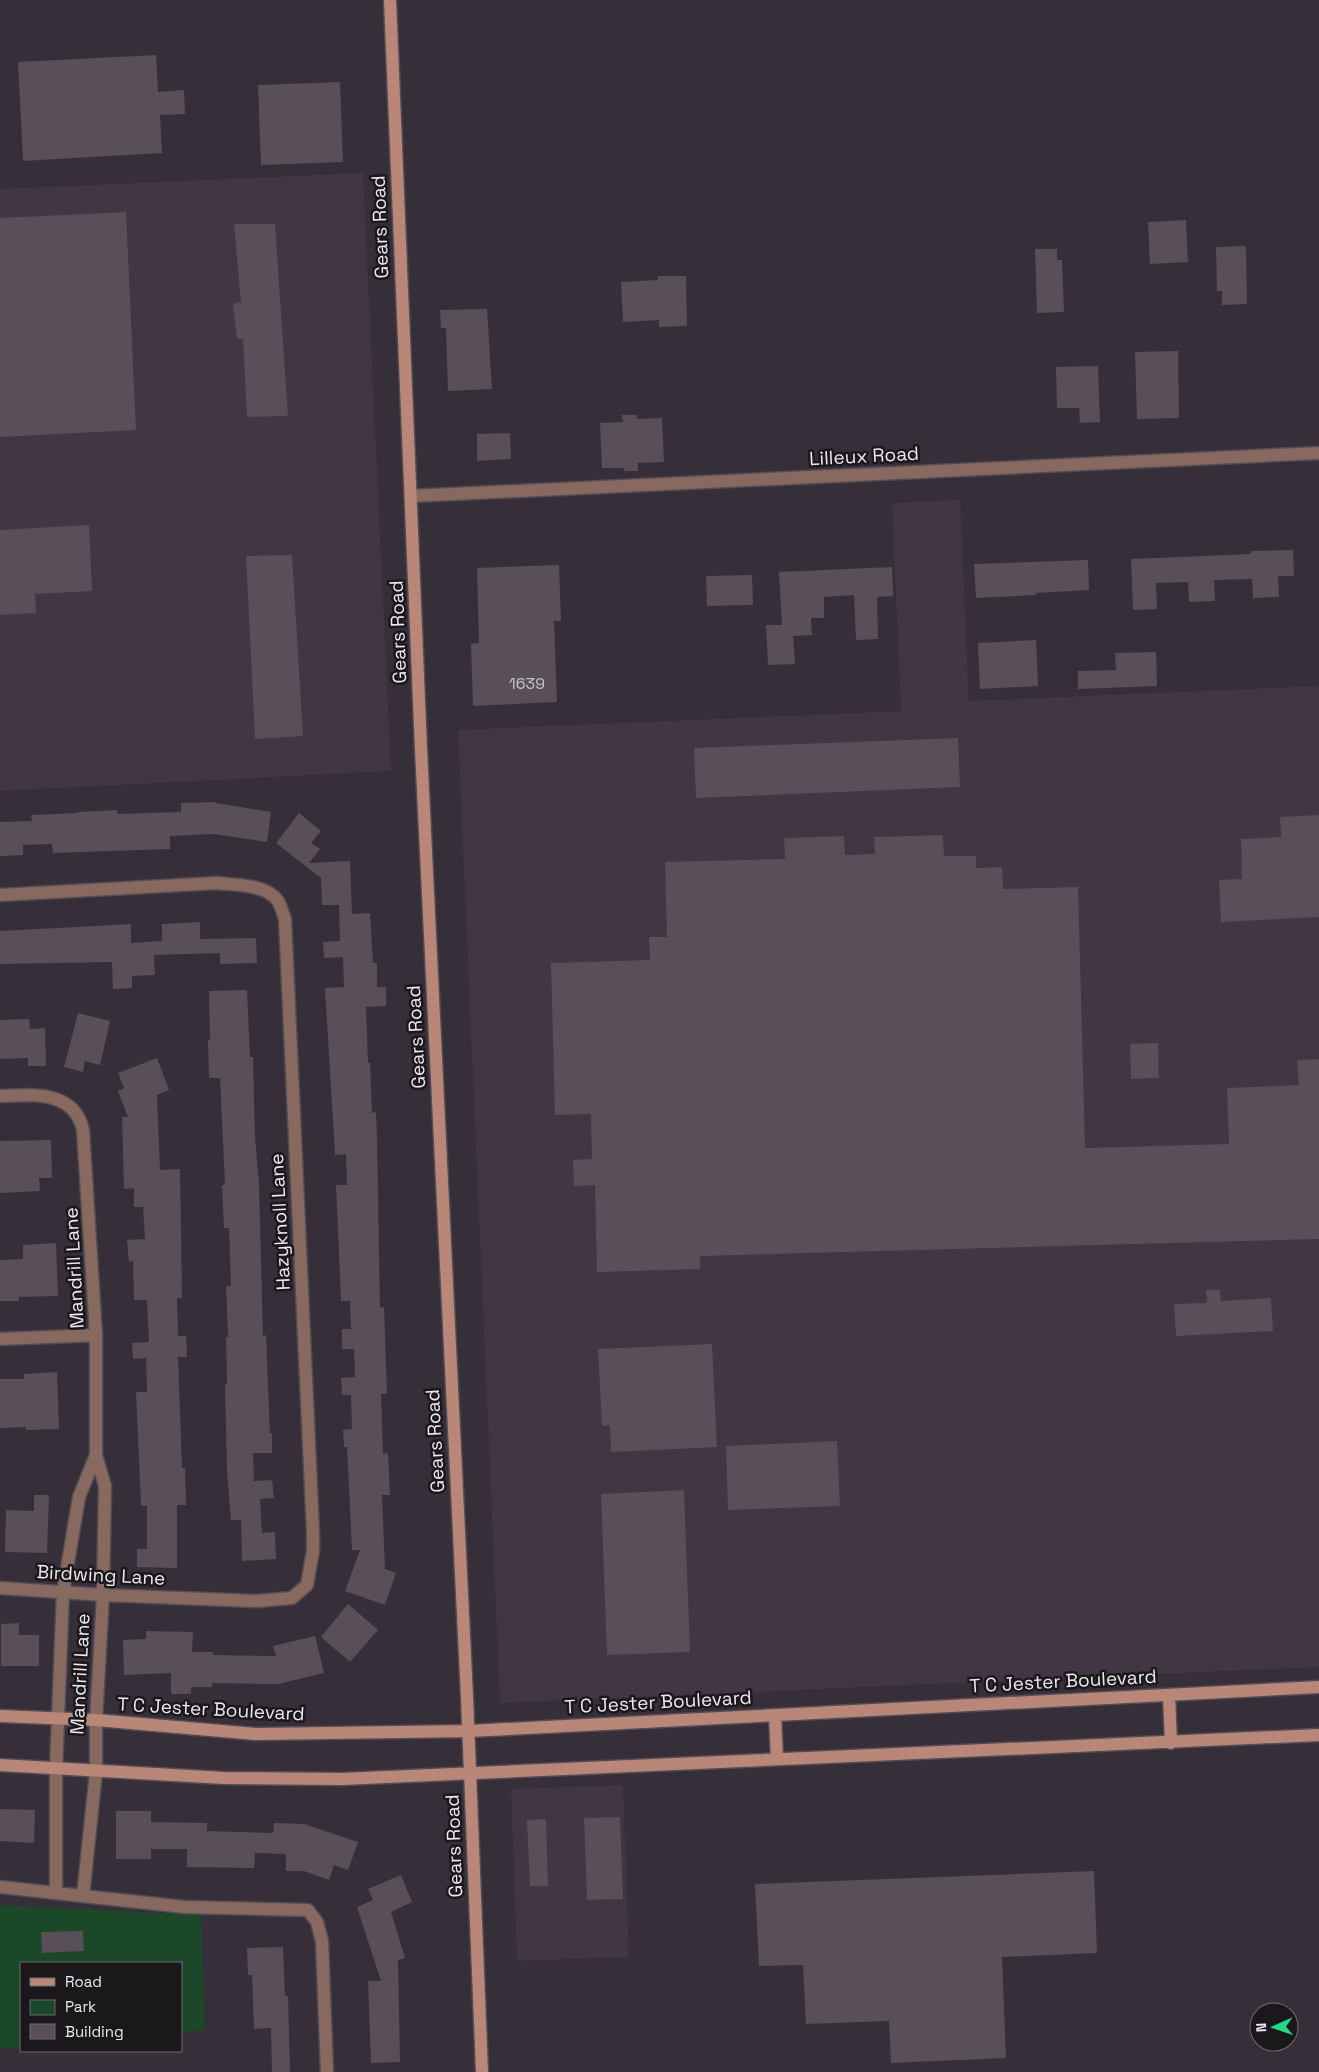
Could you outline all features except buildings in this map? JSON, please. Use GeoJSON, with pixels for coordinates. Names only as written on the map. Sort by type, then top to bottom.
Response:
{"type":"FeatureCollection","features":[{"type":"Feature","properties":{"kind":"main road","name":"Gears Road"},"geometry":{"type":"LineString","coordinates":[[390,0],[421,749],[470,1773],[482,2072]]}},
{"type":"Feature","properties":{"kind":"main road","name":"T C Jester Boulevard"},"geometry":{"type":"LineString","coordinates":[[0,1716],[96,1720],[256,1734],[468,1731],[1319,1687]]}},
{"type":"Feature","properties":{"kind":"main road"},"geometry":{"type":"LineString","coordinates":[[1169,1694],[1171,1743]]}},
{"type":"Feature","properties":{"kind":"main road"},"geometry":{"type":"LineString","coordinates":[[774,1715],[777,1759]]}},
{"type":"Feature","properties":{"kind":"main road"},"geometry":{"type":"LineString","coordinates":[[0,1765],[224,1778],[342,1779],[1319,1735]]}},
{"type":"Feature","properties":{"kind":"street","name":"Lilleux Road"},"geometry":{"type":"LineString","coordinates":[[411,496],[1319,453]]}},
{"type":"Feature","properties":{"kind":"street","name":"Hazyknoll Lane"},"geometry":{"type":"LineString","coordinates":[[0,895],[217,883],[246,886],[266,892],[277,900],[285,919],[313,1551],[307,1586],[292,1598],[257,1601],[200,1598]]}},
{"type":"Feature","properties":{"kind":"street","name":"Mandrill Lane"},"geometry":{"type":"LineString","coordinates":[[0,1096],[44,1095],[70,1105],[80,1118],[87,1169],[96,1334],[96,1455],[106,1486],[103,1595],[96,1720],[96,1772],[83,1896]]}},
{"type":"Feature","properties":{"kind":"street"},"geometry":{"type":"LineString","coordinates":[[0,1339],[96,1334]]}},
{"type":"Feature","properties":{"kind":"street","name":"Mandrill Lane"},"geometry":{"type":"LineString","coordinates":[[56,1893],[56,1768],[63,1592],[79,1497],[96,1455]]}},
{"type":"Feature","properties":{"kind":"street","name":"Birdwing Lane"},"geometry":{"type":"LineString","coordinates":[[0,1588],[103,1595],[200,1598]]}},
{"type":"Feature","properties":{"kind":"street"},"geometry":{"type":"LineString","coordinates":[[0,1887],[184,1907],[308,1910],[317,1922],[322,1941],[327,2072]]}},
{"type":"Feature","properties":{"kind":"shaded area"},"geometry":{"type":"Polygon","coordinates":[[[363,173],[391,771],[0,791],[0,189],[363,173]]]}},
{"type":"Feature","properties":{"kind":"shaded area"},"geometry":{"type":"Polygon","coordinates":[[[960,500],[969,701],[1319,686],[1319,1667],[500,1703],[458,730],[901,711],[892,503],[960,500]]]}},
{"type":"Feature","properties":{"kind":"shaded area"},"geometry":{"type":"Polygon","coordinates":[[[623,1785],[629,1957],[517,1961],[511,1789],[623,1785]]]}},
{"type":"Feature","properties":{"kind":"green space"},"geometry":{"type":"Polygon","coordinates":[[[0,1905],[201,1915],[205,2030],[182,2032],[182,1962],[20,1962],[20,2047],[0,2049],[0,1905]]]}}]}
